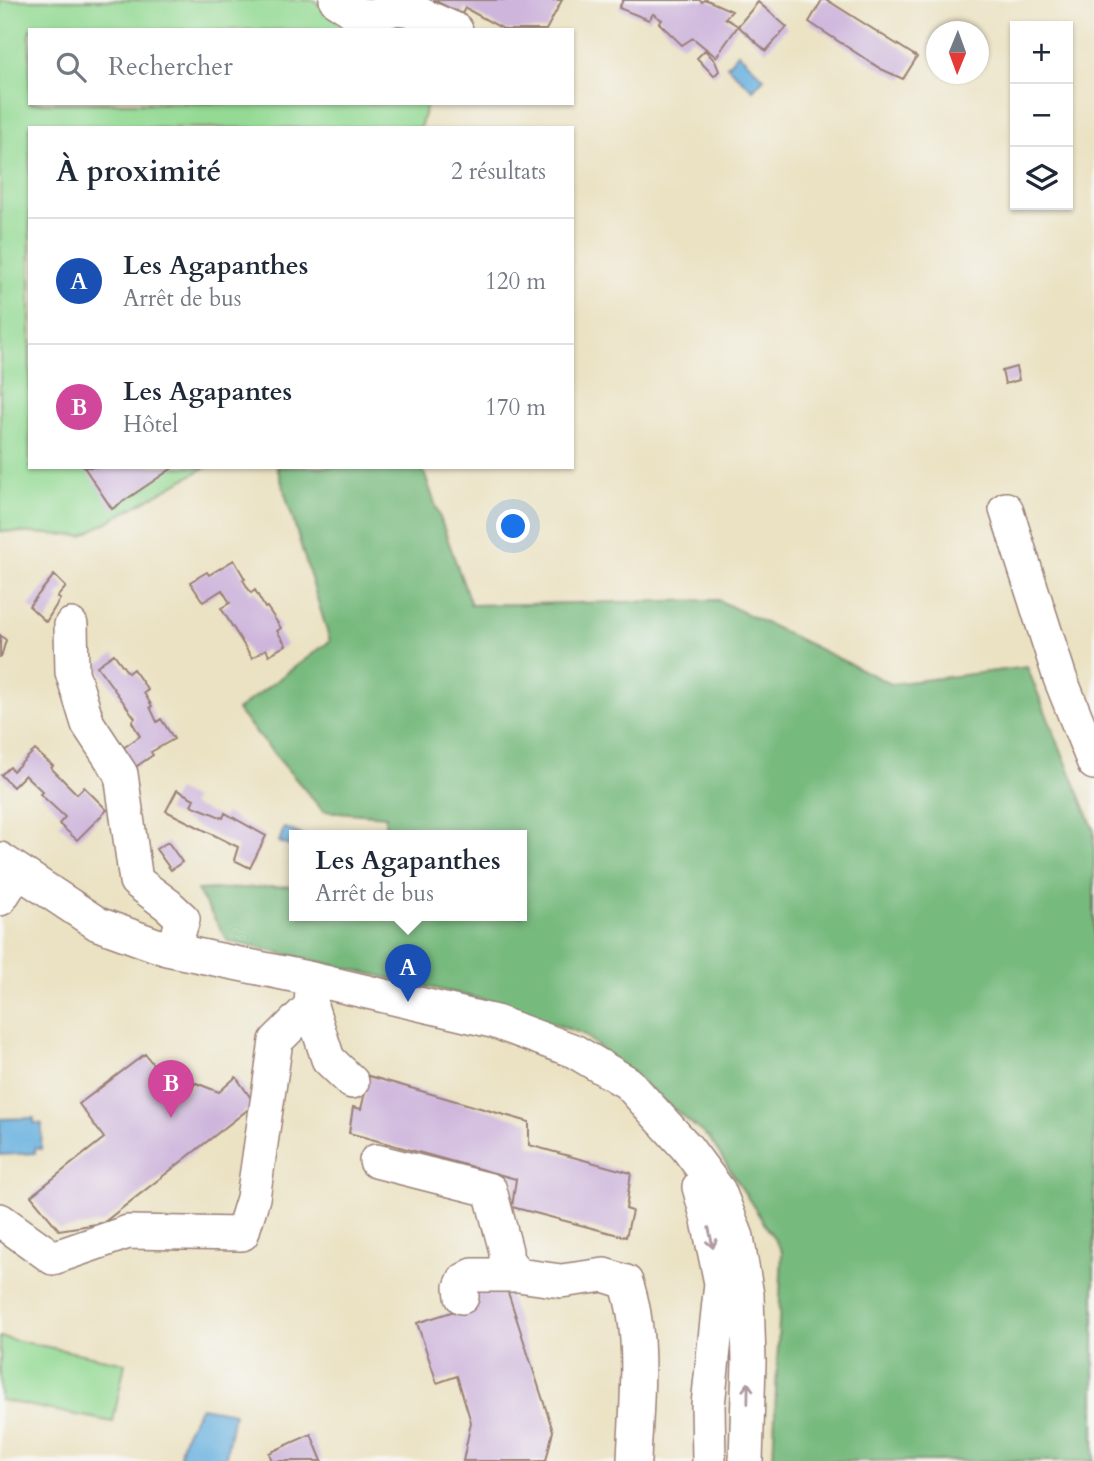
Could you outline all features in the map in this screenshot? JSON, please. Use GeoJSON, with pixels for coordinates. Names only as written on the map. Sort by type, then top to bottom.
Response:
{"type":"FeatureCollection","features":[{"type":"Feature","properties":{"kind":"street"},"geometry":{"type":"LineString","coordinates":[[336,0],[357,14],[370,16],[397,8],[411,10],[452,28]]}},
{"type":"Feature","properties":{"kind":"street"},"geometry":{"type":"LineString","coordinates":[[1006,509],[1059,678],[1094,763]]}},
{"type":"Feature","properties":{"kind":"street"},"geometry":{"type":"LineString","coordinates":[[71,625],[72,672],[88,724],[121,774],[136,881],[183,919],[178,935],[167,949]]}},
{"type":"Feature","properties":{"kind":"street"},"geometry":{"type":"LineString","coordinates":[[0,899],[9,865],[98,924],[167,949],[312,993],[496,1022],[574,1051],[628,1083],[687,1148],[719,1191],[737,1237],[747,1295],[749,1362],[746,1461]]}},
{"type":"Feature","properties":{"kind":"street"},"geometry":{"type":"LineString","coordinates":[[0,1220],[53,1258],[128,1232],[242,1234],[253,1198],[276,1041],[312,993]]}},
{"type":"Feature","properties":{"kind":"street"},"geometry":{"type":"LineString","coordinates":[[312,993],[328,1059],[352,1082]]}},
{"type":"Feature","properties":{"kind":"street"},"geometry":{"type":"LineString","coordinates":[[687,1148],[707,1216],[722,1283],[708,1405],[709,1461]]}},
{"type":"Feature","properties":{"kind":"street"},"geometry":{"type":"LineString","coordinates":[[376,1161],[490,1190],[506,1259],[518,1275]]}},
{"type":"Feature","properties":{"kind":"street"},"geometry":{"type":"LineString","coordinates":[[462,1297],[461,1287],[464,1280],[473,1275],[518,1275],[561,1282],[604,1275],[626,1282],[633,1301],[637,1357],[634,1461]]}},
{"type":"Feature","properties":{"kind":"green space"},"geometry":{"type":"Polygon","coordinates":[[[0,0],[314,0],[344,28],[28,28],[28,105],[426,105],[421,126],[28,126],[28,469],[202,469],[82,536],[0,531],[0,0]]]}},
{"type":"Feature","properties":{"kind":"green space"},"geometry":{"type":"Polygon","coordinates":[[[278,469],[423,469],[471,605],[718,600],[891,684],[1027,667],[1094,830],[1094,1461],[773,1461],[782,1251],[710,1139],[583,1034],[485,1000],[228,941],[197,890],[289,886],[289,921],[527,921],[527,830],[385,830],[386,816],[323,811],[237,710],[330,641],[278,469]]]}},
{"type":"Feature","properties":{"kind":"green space"},"geometry":{"type":"Polygon","coordinates":[[[0,1337],[125,1363],[113,1422],[0,1400],[0,1337]]]}},
{"type":"Feature","properties":{"kind":"water"},"geometry":{"type":"Polygon","coordinates":[[[738,53],[764,78],[753,90],[727,66],[738,53]]]}},
{"type":"Feature","properties":{"kind":"water"},"geometry":{"type":"Polygon","coordinates":[[[284,828],[289,830],[289,846],[279,842],[284,828]]]}},
{"type":"Feature","properties":{"kind":"water"},"geometry":{"type":"Polygon","coordinates":[[[34,1118],[34,1123],[42,1124],[41,1149],[35,1148],[35,1153],[0,1155],[0,1119],[34,1118]]]}},
{"type":"Feature","properties":{"kind":"water"},"geometry":{"type":"Polygon","coordinates":[[[201,1407],[234,1413],[225,1461],[180,1461],[184,1439],[201,1407]]]}},
{"type":"Feature","properties":{"kind":"building"},"geometry":{"type":"Polygon","coordinates":[[[433,0],[562,0],[547,28],[501,28],[465,8],[462,14],[433,0]]]}},
{"type":"Feature","properties":{"kind":"building"},"geometry":{"type":"Polygon","coordinates":[[[623,0],[707,0],[732,11],[725,18],[738,26],[716,57],[693,38],[682,45],[659,23],[662,20],[653,14],[649,20],[619,8],[623,0]]]}},
{"type":"Feature","properties":{"kind":"building"},"geometry":{"type":"Polygon","coordinates":[[[822,0],[827,0],[917,57],[903,79],[881,69],[809,22],[822,0]]]}},
{"type":"Feature","properties":{"kind":"building"},"geometry":{"type":"Polygon","coordinates":[[[758,2],[787,27],[766,51],[738,26],[758,2]]]}},
{"type":"Feature","properties":{"kind":"building"},"geometry":{"type":"Polygon","coordinates":[[[705,50],[715,61],[719,71],[714,76],[697,58],[705,50]]]}},
{"type":"Feature","properties":{"kind":"building"},"geometry":{"type":"Polygon","coordinates":[[[1016,367],[1019,380],[1005,384],[1002,371],[1016,367]]]}},
{"type":"Feature","properties":{"kind":"building"},"geometry":{"type":"Polygon","coordinates":[[[85,469],[171,469],[112,509],[85,469]]]}},
{"type":"Feature","properties":{"kind":"building"},"geometry":{"type":"Polygon","coordinates":[[[234,560],[251,593],[255,590],[281,628],[277,631],[286,645],[269,655],[266,649],[252,658],[221,608],[230,603],[222,590],[203,602],[190,582],[207,572],[209,575],[234,560]]]}},
{"type":"Feature","properties":{"kind":"building"},"geometry":{"type":"Polygon","coordinates":[[[54,575],[66,587],[57,597],[60,599],[46,622],[29,606],[54,575]]]}},
{"type":"Feature","properties":{"kind":"building"},"geometry":{"type":"Polygon","coordinates":[[[0,635],[6,640],[1,657],[0,657],[0,635]]]}},
{"type":"Feature","properties":{"kind":"building"},"geometry":{"type":"Polygon","coordinates":[[[114,654],[128,673],[133,669],[148,690],[144,693],[157,722],[161,719],[174,739],[151,752],[153,755],[134,768],[122,749],[140,736],[132,722],[135,718],[97,666],[114,654]]]}},
{"type":"Feature","properties":{"kind":"building"},"geometry":{"type":"Polygon","coordinates":[[[35,750],[77,794],[84,787],[107,810],[77,840],[59,824],[65,817],[40,794],[43,792],[25,775],[13,787],[1,775],[10,767],[13,771],[35,750]]]}},
{"type":"Feature","properties":{"kind":"building"},"geometry":{"type":"Polygon","coordinates":[[[177,790],[194,799],[191,805],[223,818],[225,813],[266,836],[250,868],[234,860],[238,847],[166,811],[177,790]]]}},
{"type":"Feature","properties":{"kind":"building"},"geometry":{"type":"Polygon","coordinates":[[[168,842],[182,862],[171,870],[156,849],[168,842]]]}},
{"type":"Feature","properties":{"kind":"building"},"geometry":{"type":"Polygon","coordinates":[[[145,1054],[179,1097],[196,1083],[219,1092],[236,1077],[255,1104],[103,1223],[59,1230],[31,1196],[104,1138],[79,1104],[145,1054]]]}},
{"type":"Feature","properties":{"kind":"building"},"geometry":{"type":"Polygon","coordinates":[[[369,1076],[529,1122],[529,1145],[631,1173],[626,1209],[632,1211],[626,1237],[512,1207],[516,1179],[349,1133],[353,1107],[361,1109],[369,1076]]]}},
{"type":"Feature","properties":{"kind":"building"},"geometry":{"type":"Polygon","coordinates":[[[505,1283],[553,1431],[546,1461],[463,1461],[471,1422],[457,1376],[437,1383],[417,1323],[458,1310],[476,1290],[505,1283]]]}},
{"type":"Feature","properties":{"kind":"building"},"geometry":{"type":"Polygon","coordinates":[[[311,1434],[322,1461],[272,1461],[269,1453],[311,1434]]]}},
{"type":"Feature","properties":{"kind":"place","name":"Les Agapanthes"},"geometry":{"type":"Point","coordinates":[408,1002]}},
{"type":"Feature","properties":{"kind":"place","name":"Les Agapantes"},"geometry":{"type":"Point","coordinates":[171,1118]}}]}
